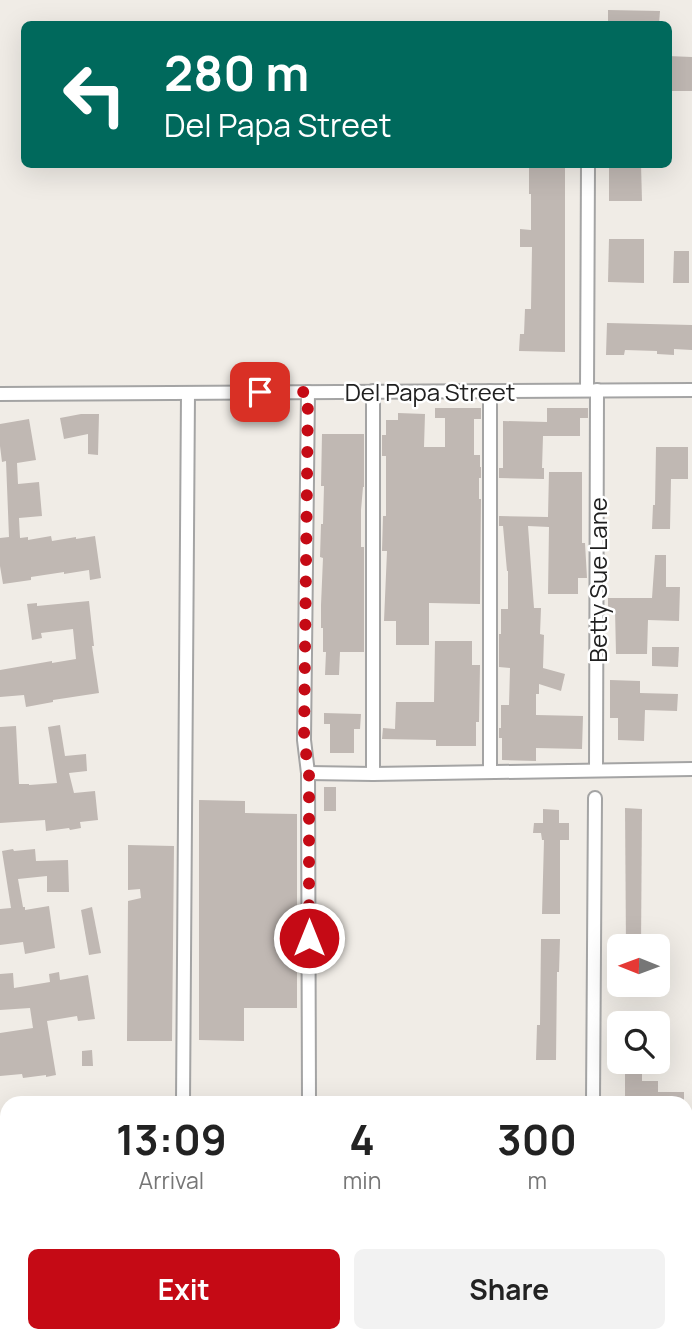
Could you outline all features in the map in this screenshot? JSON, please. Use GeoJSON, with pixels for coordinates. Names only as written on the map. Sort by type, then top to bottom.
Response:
{"type":"FeatureCollection","features":[{"type":"Feature","properties":{"kind":"street","name":"Betty Sue Lane"},"geometry":{"type":"LineString","coordinates":[[588,168],[596,770]]}},
{"type":"Feature","properties":{"kind":"street","name":"Del Papa Street"},"geometry":{"type":"LineString","coordinates":[[0,394],[692,390]]}},
{"type":"Feature","properties":{"kind":"street"},"geometry":{"type":"LineString","coordinates":[[373,391],[373,774]]}},
{"type":"Feature","properties":{"kind":"street"},"geometry":{"type":"LineString","coordinates":[[490,391],[490,772]]}},
{"type":"Feature","properties":{"kind":"street"},"geometry":{"type":"LineString","coordinates":[[308,392],[304,740],[309,773],[309,1096]]}},
{"type":"Feature","properties":{"kind":"street"},"geometry":{"type":"LineString","coordinates":[[183,1096],[188,393]]}},
{"type":"Feature","properties":{"kind":"street"},"geometry":{"type":"LineString","coordinates":[[309,773],[692,769]]}},
{"type":"Feature","properties":{"kind":"street"},"geometry":{"type":"LineString","coordinates":[[593,1096],[595,798]]}},
{"type":"Feature","properties":{"kind":"building"},"geometry":{"type":"Polygon","coordinates":[[[608,10],[660,11],[659,21],[608,21],[608,10]]]}},
{"type":"Feature","properties":{"kind":"building"},"geometry":{"type":"Polygon","coordinates":[[[672,56],[692,57],[692,91],[672,91],[672,56]]]}},
{"type":"Feature","properties":{"kind":"building"},"geometry":{"type":"Polygon","coordinates":[[[529,168],[565,168],[565,352],[519,351],[520,334],[524,334],[525,309],[531,309],[532,247],[520,247],[520,229],[531,230],[529,168]]]}},
{"type":"Feature","properties":{"kind":"building"},"geometry":{"type":"Polygon","coordinates":[[[609,168],[641,168],[642,201],[609,201],[609,168]]]}},
{"type":"Feature","properties":{"kind":"building"},"geometry":{"type":"Polygon","coordinates":[[[609,239],[644,239],[644,283],[608,282],[609,239]]]}},
{"type":"Feature","properties":{"kind":"building"},"geometry":{"type":"Polygon","coordinates":[[[674,251],[689,251],[689,283],[673,283],[674,251]]]}},
{"type":"Feature","properties":{"kind":"building"},"geometry":{"type":"Polygon","coordinates":[[[607,323],[692,325],[692,350],[674,349],[674,355],[657,354],[657,351],[625,350],[624,355],[606,355],[607,323]]]}},
{"type":"Feature","properties":{"kind":"building"},"geometry":{"type":"Polygon","coordinates":[[[435,408],[481,408],[481,419],[474,419],[474,455],[480,455],[481,467],[480,604],[429,603],[429,645],[396,645],[396,621],[384,621],[387,551],[382,551],[383,516],[386,516],[386,456],[382,456],[382,435],[386,435],[386,420],[398,420],[398,413],[425,414],[424,447],[445,447],[445,418],[435,418],[435,408]]]}},
{"type":"Feature","properties":{"kind":"building"},"geometry":{"type":"Polygon","coordinates":[[[547,408],[588,408],[588,418],[580,418],[580,436],[543,436],[544,479],[499,478],[499,468],[503,468],[503,421],[547,422],[547,408]]]}},
{"type":"Feature","properties":{"kind":"building"},"geometry":{"type":"Polygon","coordinates":[[[99,414],[98,455],[88,454],[88,434],[64,439],[60,418],[99,414]]]}},
{"type":"Feature","properties":{"kind":"building"},"geometry":{"type":"Polygon","coordinates":[[[29,419],[36,460],[17,463],[18,484],[39,482],[42,516],[19,518],[20,538],[28,537],[28,540],[51,536],[52,541],[95,536],[101,578],[90,580],[89,570],[31,577],[31,580],[3,584],[0,538],[9,537],[6,461],[2,462],[0,424],[29,419]]]}},
{"type":"Feature","properties":{"kind":"building"},"geometry":{"type":"Polygon","coordinates":[[[322,434],[364,434],[361,547],[364,547],[364,652],[340,652],[339,675],[325,675],[326,652],[323,652],[321,628],[323,558],[320,557],[324,486],[321,486],[322,434]]]}},
{"type":"Feature","properties":{"kind":"building"},"geometry":{"type":"Polygon","coordinates":[[[656,447],[688,447],[688,479],[671,479],[670,529],[652,529],[656,447]]]}},
{"type":"Feature","properties":{"kind":"building"},"geometry":{"type":"Polygon","coordinates":[[[549,472],[582,472],[582,543],[585,543],[587,578],[578,578],[578,594],[548,594],[549,527],[528,526],[534,608],[541,608],[540,634],[544,635],[543,668],[565,674],[561,691],[539,684],[536,715],[583,716],[582,749],[536,748],[536,761],[502,760],[502,738],[499,738],[501,705],[509,705],[510,668],[499,667],[501,609],[508,609],[508,571],[503,526],[499,526],[499,516],[548,517],[549,472]]]}},
{"type":"Feature","properties":{"kind":"building"},"geometry":{"type":"Polygon","coordinates":[[[655,555],[666,555],[666,587],[680,587],[679,621],[648,620],[647,654],[616,654],[615,609],[608,608],[608,598],[652,598],[655,555]]]}},
{"type":"Feature","properties":{"kind":"building"},"geometry":{"type":"Polygon","coordinates":[[[89,601],[99,693],[26,707],[24,695],[0,697],[0,670],[76,659],[73,629],[41,633],[42,638],[32,640],[27,604],[37,603],[37,606],[89,601]]]}},
{"type":"Feature","properties":{"kind":"building"},"geometry":{"type":"Polygon","coordinates":[[[435,641],[472,641],[472,665],[480,665],[476,746],[436,746],[436,740],[382,739],[383,728],[395,729],[396,702],[434,702],[435,641]]]}},
{"type":"Feature","properties":{"kind":"building"},"geometry":{"type":"Polygon","coordinates":[[[652,647],[679,647],[678,667],[652,666],[652,647]]]}},
{"type":"Feature","properties":{"kind":"building"},"geometry":{"type":"Polygon","coordinates":[[[610,680],[640,681],[640,693],[678,694],[677,711],[645,710],[644,741],[618,740],[618,718],[610,718],[610,680]]]}},
{"type":"Feature","properties":{"kind":"building"},"geometry":{"type":"Polygon","coordinates":[[[324,713],[361,714],[360,729],[354,729],[354,753],[330,753],[330,724],[324,724],[324,713]]]}},
{"type":"Feature","properties":{"kind":"building"},"geometry":{"type":"Polygon","coordinates":[[[60,725],[65,756],[86,754],[87,771],[69,773],[74,793],[95,791],[98,820],[80,822],[81,828],[46,831],[45,820],[0,823],[0,727],[16,726],[19,784],[29,785],[57,783],[48,727],[60,725]]]}},
{"type":"Feature","properties":{"kind":"building"},"geometry":{"type":"Polygon","coordinates":[[[324,787],[336,787],[336,811],[324,811],[324,787]]]}},
{"type":"Feature","properties":{"kind":"building"},"geometry":{"type":"Polygon","coordinates":[[[199,800],[245,801],[245,813],[297,814],[297,1008],[244,1008],[244,1041],[199,1040],[199,800]]]}},
{"type":"Feature","properties":{"kind":"building"},"geometry":{"type":"Polygon","coordinates":[[[625,808],[642,809],[641,934],[626,934],[625,808]]]}},
{"type":"Feature","properties":{"kind":"building"},"geometry":{"type":"Polygon","coordinates":[[[543,809],[559,810],[559,823],[569,823],[569,840],[560,840],[560,914],[542,914],[544,840],[541,833],[533,833],[534,823],[543,823],[543,809]]]}},
{"type":"Feature","properties":{"kind":"building"},"geometry":{"type":"Polygon","coordinates":[[[128,845],[174,846],[172,1041],[127,1041],[128,901],[141,898],[140,889],[128,890],[128,845]]]}},
{"type":"Feature","properties":{"kind":"building"},"geometry":{"type":"Polygon","coordinates":[[[35,849],[36,861],[68,860],[69,892],[47,892],[47,876],[18,879],[25,910],[49,906],[55,948],[25,954],[23,942],[0,945],[0,909],[11,908],[2,851],[35,849]]]}},
{"type":"Feature","properties":{"kind":"building"},"geometry":{"type":"Polygon","coordinates":[[[92,907],[101,953],[89,955],[81,910],[92,907]]]}},
{"type":"Feature","properties":{"kind":"building"},"geometry":{"type":"Polygon","coordinates":[[[541,939],[560,939],[556,1060],[536,1060],[537,1025],[540,1025],[541,939]]]}},
{"type":"Feature","properties":{"kind":"building"},"geometry":{"type":"Polygon","coordinates":[[[59,972],[60,980],[88,975],[95,1019],[78,1021],[77,1016],[47,1021],[56,1075],[23,1078],[22,1074],[0,1076],[0,1033],[33,1028],[30,1008],[0,1010],[0,974],[13,973],[14,988],[50,982],[49,974],[59,972]]]}},
{"type":"Feature","properties":{"kind":"building"},"geometry":{"type":"Polygon","coordinates":[[[92,1050],[93,1066],[82,1066],[82,1051],[92,1050]]]}},
{"type":"Feature","properties":{"kind":"building"},"geometry":{"type":"Polygon","coordinates":[[[625,1074],[642,1074],[642,1081],[658,1081],[658,1092],[684,1092],[684,1096],[625,1096],[625,1074]]]}},
{"type":"Feature","properties":{"kind":"route"},"geometry":{"type":"LineString","coordinates":[[260,392],[308,392],[304,740],[309,773],[309,938]]}}]}
